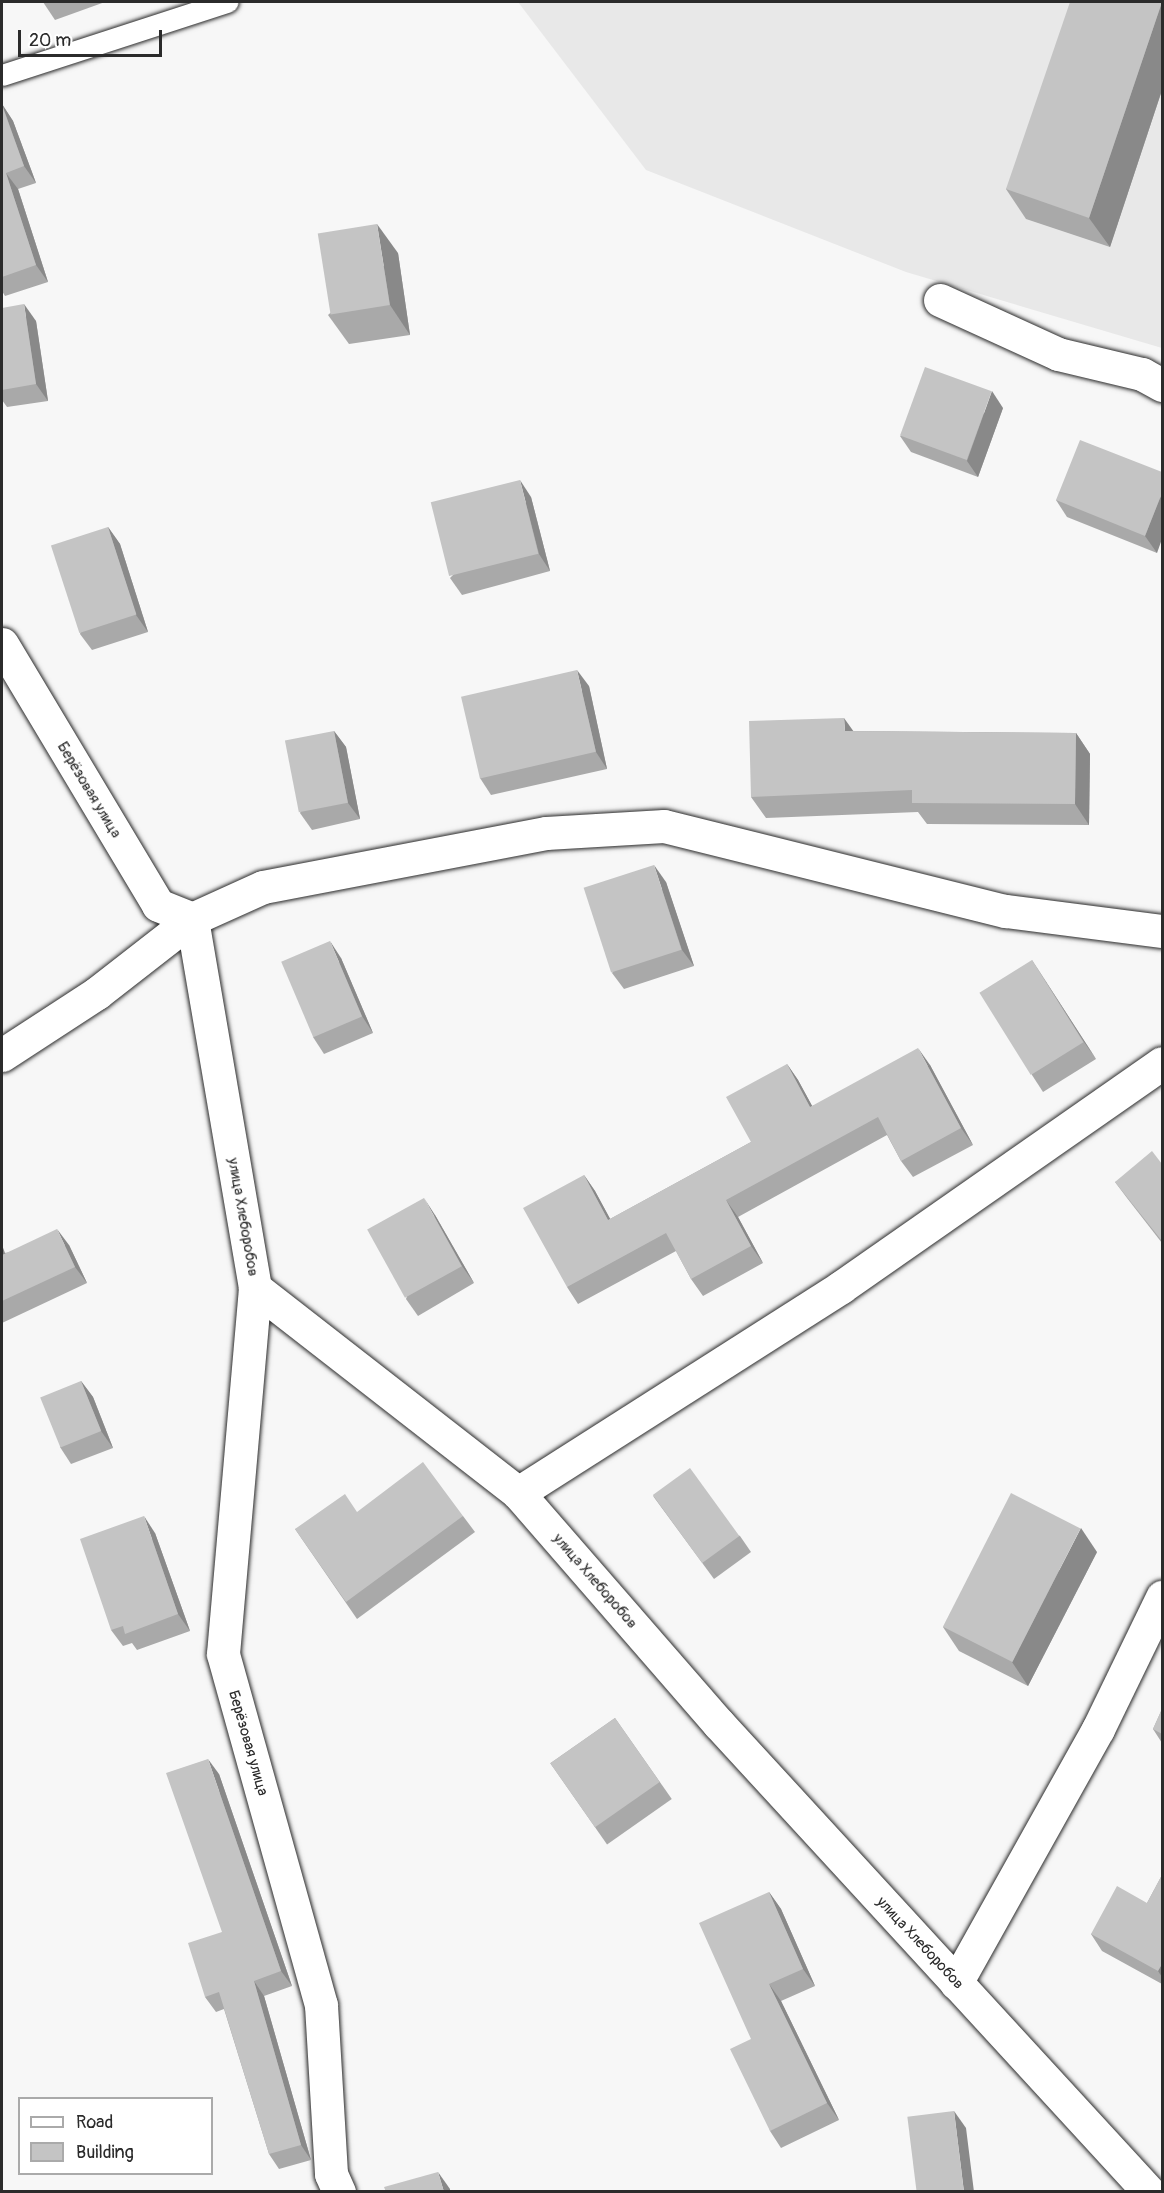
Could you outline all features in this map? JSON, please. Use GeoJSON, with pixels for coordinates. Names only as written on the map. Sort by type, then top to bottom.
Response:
{"type":"FeatureCollection","features":[{"type":"Feature","properties":{"kind":"street"},"geometry":{"type":"LineString","coordinates":[[940,300],[1058,354],[1142,374],[1162,385]]}},
{"type":"Feature","properties":{"kind":"street","name":"Берёзовая улица"},"geometry":{"type":"LineString","coordinates":[[2,644],[158,905],[192,919]]}},
{"type":"Feature","properties":{"kind":"street"},"geometry":{"type":"LineString","coordinates":[[2,1055],[97,993],[192,919],[263,887],[546,833],[664,826],[1006,911],[1162,931]]}},
{"type":"Feature","properties":{"kind":"street","name":"улица Хлеборобов"},"geometry":{"type":"LineString","coordinates":[[192,919],[255,1288],[518,1493],[956,1983],[1149,2192]]}},
{"type":"Feature","properties":{"kind":"street"},"geometry":{"type":"LineString","coordinates":[[518,1493],[841,1287],[1162,1063]]}},
{"type":"Feature","properties":{"kind":"street","name":"Берёзовая улица"},"geometry":{"type":"LineString","coordinates":[[255,1288],[223,1654],[321,2005],[331,2174],[339,2192]]}},
{"type":"Feature","properties":{"kind":"street"},"geometry":{"type":"LineString","coordinates":[[956,1983],[1098,1729],[1162,1597]]}},
{"type":"Feature","properties":{"kind":"lane"},"geometry":{"type":"LineString","coordinates":[[2,75],[227,2]]}},
{"type":"Feature","properties":{"kind":"shaded area"},"geometry":{"type":"Polygon","coordinates":[[[518,2],[1162,2],[1162,348],[906,272],[646,170],[518,2]]]}},
{"type":"Feature","properties":{"kind":"building"},"geometry":{"type":"Polygon","coordinates":[[[1070,2],[1162,2],[1089,218],[1006,189],[1070,2]]]}},
{"type":"Feature","properties":{"kind":"building"},"geometry":{"type":"Polygon","coordinates":[[[2,105],[24,166],[6,173],[36,265],[2,277],[2,105]]]}},
{"type":"Feature","properties":{"kind":"building"},"geometry":{"type":"Polygon","coordinates":[[[377,224],[390,305],[331,314],[318,233],[377,224]]]}},
{"type":"Feature","properties":{"kind":"building"},"geometry":{"type":"Polygon","coordinates":[[[24,304],[36,384],[2,390],[2,308],[24,304]]]}},
{"type":"Feature","properties":{"kind":"building"},"geometry":{"type":"Polygon","coordinates":[[[925,367],[992,391],[967,460],[900,436],[925,367]]]}},
{"type":"Feature","properties":{"kind":"building"},"geometry":{"type":"Polygon","coordinates":[[[1080,440],[1162,472],[1162,493],[1145,536],[1056,500],[1080,440]]]}},
{"type":"Feature","properties":{"kind":"building"},"geometry":{"type":"Polygon","coordinates":[[[520,480],[538,554],[449,576],[431,502],[520,480]]]}},
{"type":"Feature","properties":{"kind":"building"},"geometry":{"type":"Polygon","coordinates":[[[108,527],[136,614],[79,633],[51,546],[108,527]]]}},
{"type":"Feature","properties":{"kind":"building"},"geometry":{"type":"Polygon","coordinates":[[[577,670],[596,752],[480,779],[461,697],[577,670]]]}},
{"type":"Feature","properties":{"kind":"building"},"geometry":{"type":"Polygon","coordinates":[[[844,718],[845,731],[1076,733],[1075,804],[912,803],[912,790],[751,797],[749,721],[844,718]]]}},
{"type":"Feature","properties":{"kind":"building"},"geometry":{"type":"Polygon","coordinates":[[[334,731],[348,803],[299,812],[285,741],[334,731]]]}},
{"type":"Feature","properties":{"kind":"building"},"geometry":{"type":"Polygon","coordinates":[[[654,865],[682,950],[611,973],[584,888],[654,865]]]}},
{"type":"Feature","properties":{"kind":"building"},"geometry":{"type":"Polygon","coordinates":[[[330,941],[362,1016],[313,1037],[281,962],[330,941]]]}},
{"type":"Feature","properties":{"kind":"building"},"geometry":{"type":"Polygon","coordinates":[[[1032,960],[1083,1042],[1031,1075],[979,993],[1032,960]]]}},
{"type":"Feature","properties":{"kind":"building"},"geometry":{"type":"Polygon","coordinates":[[[918,1048],[961,1128],[901,1161],[878,1117],[726,1200],[751,1246],[691,1279],[666,1233],[567,1287],[523,1208],[584,1175],[608,1220],[751,1142],[726,1097],[787,1064],[810,1107],[918,1048]]]}},
{"type":"Feature","properties":{"kind":"building"},"geometry":{"type":"Polygon","coordinates":[[[1152,1151],[1162,1164],[1162,1241],[1115,1182],[1152,1151]]]}},
{"type":"Feature","properties":{"kind":"building"},"geometry":{"type":"Polygon","coordinates":[[[424,1198],[462,1266],[405,1298],[367,1230],[424,1198]]]}},
{"type":"Feature","properties":{"kind":"building"},"geometry":{"type":"Polygon","coordinates":[[[57,1229],[75,1267],[2,1301],[2,1255],[57,1229]]]}},
{"type":"Feature","properties":{"kind":"building"},"geometry":{"type":"Polygon","coordinates":[[[81,1381],[101,1431],[60,1448],[40,1397],[81,1381]]]}},
{"type":"Feature","properties":{"kind":"building"},"geometry":{"type":"Polygon","coordinates":[[[423,1462],[463,1516],[346,1602],[295,1529],[345,1494],[357,1512],[423,1462]]]}},
{"type":"Feature","properties":{"kind":"building"},"geometry":{"type":"Polygon","coordinates":[[[690,1468],[739,1536],[702,1563],[653,1495],[690,1468]]]}},
{"type":"Feature","properties":{"kind":"building"},"geometry":{"type":"Polygon","coordinates":[[[1011,1493],[1080,1528],[1012,1662],[943,1627],[1011,1493]]]}},
{"type":"Feature","properties":{"kind":"building"},"geometry":{"type":"Polygon","coordinates":[[[144,1516],[178,1614],[125,1634],[123,1626],[111,1630],[80,1539],[144,1516]]]}},
{"type":"Feature","properties":{"kind":"building"},"geometry":{"type":"Polygon","coordinates":[[[1162,1709],[1162,1734],[1153,1729],[1162,1709]]]}},
{"type":"Feature","properties":{"kind":"building"},"geometry":{"type":"Polygon","coordinates":[[[615,1718],[660,1782],[595,1827],[550,1763],[615,1718]]]}},
{"type":"Feature","properties":{"kind":"building"},"geometry":{"type":"Polygon","coordinates":[[[208,1759],[281,1971],[254,1981],[301,2145],[269,2154],[219,1992],[205,1997],[188,1943],[222,1932],[166,1773],[208,1759]]]}},
{"type":"Feature","properties":{"kind":"building"},"geometry":{"type":"Polygon","coordinates":[[[1162,1875],[1162,1964],[1158,1971],[1091,1934],[1117,1886],[1147,1903],[1162,1875]]]}},
{"type":"Feature","properties":{"kind":"building"},"geometry":{"type":"Polygon","coordinates":[[[769,1892],[803,1969],[769,1984],[827,2103],[770,2131],[730,2049],[751,2039],[699,1923],[769,1892]]]}},
{"type":"Feature","properties":{"kind":"building"},"geometry":{"type":"Polygon","coordinates":[[[954,2111],[964,2192],[917,2192],[907,2117],[954,2111]]]}},
{"type":"Feature","properties":{"kind":"building"},"geometry":{"type":"Polygon","coordinates":[[[438,2172],[444,2192],[386,2192],[384,2187],[438,2172]]]}}]}
